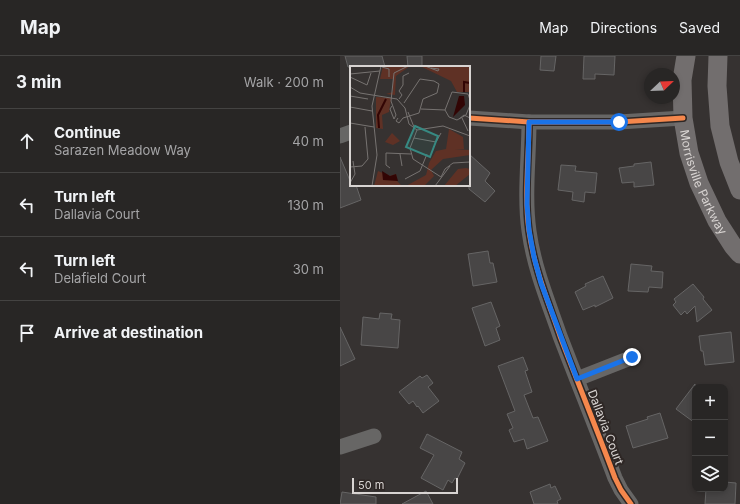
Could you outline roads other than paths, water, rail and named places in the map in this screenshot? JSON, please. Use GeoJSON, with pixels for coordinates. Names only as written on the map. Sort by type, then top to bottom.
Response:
{"type":"FeatureCollection","features":[{"type":"Feature","properties":{"kind":"main road","name":"Morrisville Parkway"},"geometry":{"type":"LineString","coordinates":[[686,56],[682,80],[683,118],[689,153],[699,183],[717,221],[740,254]]}},
{"type":"Feature","properties":{"kind":"main road"},"geometry":{"type":"LineString","coordinates":[[718,56],[717,86],[720,126],[729,162],[740,190]]}},
{"type":"Feature","properties":{"kind":"street"},"geometry":{"type":"LineString","coordinates":[[470,118],[529,122],[619,122],[683,118]]}},
{"type":"Feature","properties":{"kind":"street","name":"Dallavia Court"},"geometry":{"type":"LineString","coordinates":[[529,122],[527,204],[529,230],[534,257],[541,283],[615,478],[631,504]]}},
{"type":"Feature","properties":{"kind":"street"},"geometry":{"type":"LineString","coordinates":[[340,136],[350,132]]}},
{"type":"Feature","properties":{"kind":"street"},"geometry":{"type":"LineString","coordinates":[[577,379],[632,357]]}},
{"type":"Feature","properties":{"kind":"street"},"geometry":{"type":"LineString","coordinates":[[340,447],[374,436]]}}]}
